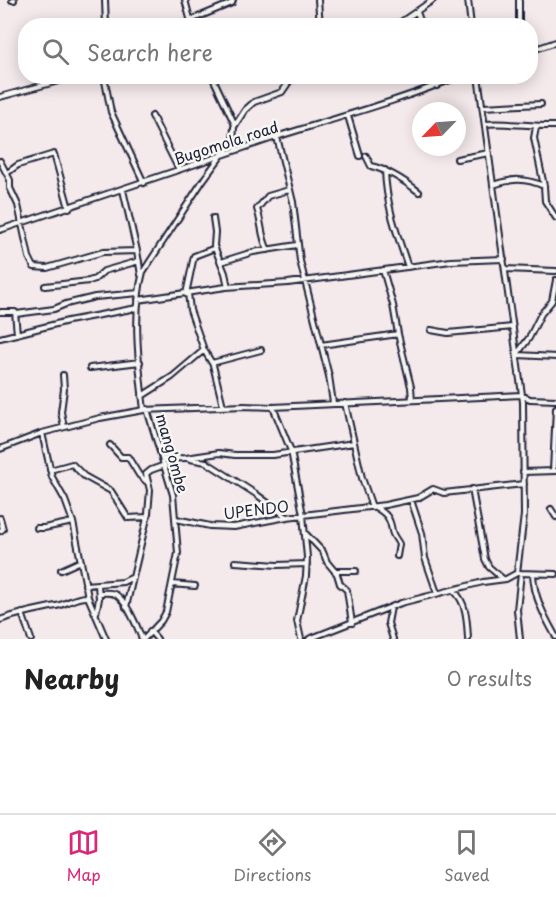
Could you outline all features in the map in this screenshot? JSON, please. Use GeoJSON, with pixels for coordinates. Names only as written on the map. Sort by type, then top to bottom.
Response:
{"type":"FeatureCollection","features":[{"type":"Feature","properties":{"kind":"street"},"geometry":{"type":"LineString","coordinates":[[105,0],[106,18]]}},
{"type":"Feature","properties":{"kind":"street"},"geometry":{"type":"LineString","coordinates":[[185,0],[190,18]]}},
{"type":"Feature","properties":{"kind":"street"},"geometry":{"type":"LineString","coordinates":[[202,18],[232,3],[233,0]]}},
{"type":"Feature","properties":{"kind":"street"},"geometry":{"type":"LineString","coordinates":[[318,0],[319,18]]}},
{"type":"Feature","properties":{"kind":"street"},"geometry":{"type":"LineString","coordinates":[[408,18],[433,0]]}},
{"type":"Feature","properties":{"kind":"street"},"geometry":{"type":"LineString","coordinates":[[468,0],[470,18]]}},
{"type":"Feature","properties":{"kind":"street"},"geometry":{"type":"LineString","coordinates":[[519,0],[519,18]]}},
{"type":"Feature","properties":{"kind":"street"},"geometry":{"type":"LineString","coordinates":[[417,12],[419,18]]}},
{"type":"Feature","properties":{"kind":"street"},"geometry":{"type":"LineString","coordinates":[[538,48],[556,42]]}},
{"type":"Feature","properties":{"kind":"street"},"geometry":{"type":"LineString","coordinates":[[0,97],[49,84]]}},
{"type":"Feature","properties":{"kind":"street"},"geometry":{"type":"LineString","coordinates":[[106,84],[111,112],[144,183]]}},
{"type":"Feature","properties":{"kind":"street"},"geometry":{"type":"LineString","coordinates":[[141,278],[155,252],[221,156],[235,141],[235,126],[216,84]]}},
{"type":"Feature","properties":{"kind":"street"},"geometry":{"type":"LineString","coordinates":[[235,126],[244,110],[251,104],[282,92],[287,84]]}},
{"type":"Feature","properties":{"kind":"street","name":"Bugomola road"},"geometry":{"type":"LineString","coordinates":[[0,230],[442,84]]}},
{"type":"Feature","properties":{"kind":"street"},"geometry":{"type":"LineString","coordinates":[[479,84],[521,395],[524,484],[518,610],[520,639]]}},
{"type":"Feature","properties":{"kind":"street"},"geometry":{"type":"LineString","coordinates":[[483,106],[541,104]]}},
{"type":"Feature","properties":{"kind":"street"},"geometry":{"type":"LineString","coordinates":[[152,116],[179,170]]}},
{"type":"Feature","properties":{"kind":"street"},"geometry":{"type":"LineString","coordinates":[[348,116],[360,156]]}},
{"type":"Feature","properties":{"kind":"street"},"geometry":{"type":"LineString","coordinates":[[485,124],[556,126]]}},
{"type":"Feature","properties":{"kind":"street"},"geometry":{"type":"LineString","coordinates":[[536,127],[534,138],[544,186],[545,203],[556,218]]}},
{"type":"Feature","properties":{"kind":"street"},"geometry":{"type":"LineString","coordinates":[[277,137],[293,202],[297,244],[333,403]]}},
{"type":"Feature","properties":{"kind":"street"},"geometry":{"type":"LineString","coordinates":[[458,159],[489,153]]}},
{"type":"Feature","properties":{"kind":"street"},"geometry":{"type":"LineString","coordinates":[[7,173],[18,165],[54,154],[69,208]]}},
{"type":"Feature","properties":{"kind":"street"},"geometry":{"type":"LineString","coordinates":[[366,156],[370,165],[385,170],[419,192]]}},
{"type":"Feature","properties":{"kind":"street"},"geometry":{"type":"LineString","coordinates":[[0,160],[18,205],[32,265],[37,268],[69,263],[103,252],[137,251]]}},
{"type":"Feature","properties":{"kind":"street"},"geometry":{"type":"LineString","coordinates":[[385,170],[388,205],[396,236],[408,267]]}},
{"type":"Feature","properties":{"kind":"street"},"geometry":{"type":"LineString","coordinates":[[493,185],[509,179],[522,178],[544,186]]}},
{"type":"Feature","properties":{"kind":"street"},"geometry":{"type":"LineString","coordinates":[[123,190],[141,278]]}},
{"type":"Feature","properties":{"kind":"street"},"geometry":{"type":"LineString","coordinates":[[268,250],[262,239],[257,209],[268,196],[289,190]]}},
{"type":"Feature","properties":{"kind":"street"},"geometry":{"type":"LineString","coordinates":[[213,218],[215,248],[228,287]]}},
{"type":"Feature","properties":{"kind":"street"},"geometry":{"type":"LineString","coordinates":[[221,262],[297,244]]}},
{"type":"Feature","properties":{"kind":"street"},"geometry":{"type":"LineString","coordinates":[[215,248],[194,256],[187,293],[190,310],[204,350],[212,363],[223,407]]}},
{"type":"Feature","properties":{"kind":"street"},"geometry":{"type":"LineString","coordinates":[[138,300],[228,287],[305,281],[461,260],[504,260]]}},
{"type":"Feature","properties":{"kind":"street"},"geometry":{"type":"LineString","coordinates":[[45,286],[89,281],[104,271],[139,261]]}},
{"type":"Feature","properties":{"kind":"street"},"geometry":{"type":"LineString","coordinates":[[505,269],[556,271]]}},
{"type":"Feature","properties":{"kind":"street"},"geometry":{"type":"LineString","coordinates":[[383,270],[393,305],[412,400]]}},
{"type":"Feature","properties":{"kind":"street","name":"mang'ombe"},"geometry":{"type":"LineString","coordinates":[[141,278],[136,308],[142,396],[173,495],[177,561],[164,616],[143,639]]}},
{"type":"Feature","properties":{"kind":"street"},"geometry":{"type":"LineString","coordinates":[[517,355],[541,314],[552,301],[556,280]]}},
{"type":"Feature","properties":{"kind":"street"},"geometry":{"type":"LineString","coordinates":[[0,312],[16,314],[54,309],[95,297],[139,293]]}},
{"type":"Feature","properties":{"kind":"street"},"geometry":{"type":"LineString","coordinates":[[0,338],[68,321],[136,308]]}},
{"type":"Feature","properties":{"kind":"street"},"geometry":{"type":"LineString","coordinates":[[16,314],[17,334]]}},
{"type":"Feature","properties":{"kind":"street"},"geometry":{"type":"LineString","coordinates":[[431,330],[448,333],[513,327]]}},
{"type":"Feature","properties":{"kind":"street"},"geometry":{"type":"LineString","coordinates":[[321,345],[398,334]]}},
{"type":"Feature","properties":{"kind":"street"},"geometry":{"type":"LineString","coordinates":[[142,396],[172,377],[204,350]]}},
{"type":"Feature","properties":{"kind":"street"},"geometry":{"type":"LineString","coordinates":[[212,363],[261,350]]}},
{"type":"Feature","properties":{"kind":"street"},"geometry":{"type":"LineString","coordinates":[[517,355],[556,357]]}},
{"type":"Feature","properties":{"kind":"street"},"geometry":{"type":"LineString","coordinates":[[90,368],[140,362]]}},
{"type":"Feature","properties":{"kind":"street"},"geometry":{"type":"LineString","coordinates":[[63,375],[64,427]]}},
{"type":"Feature","properties":{"kind":"street"},"geometry":{"type":"LineString","coordinates":[[0,449],[42,433],[100,417],[146,409],[273,407],[521,395],[530,399],[556,400]]}},
{"type":"Feature","properties":{"kind":"street"},"geometry":{"type":"LineString","coordinates":[[345,403],[362,478],[373,507],[387,515],[392,523],[392,533],[399,544],[397,556]]}},
{"type":"Feature","properties":{"kind":"street"},"geometry":{"type":"LineString","coordinates":[[273,407],[291,451],[303,515],[307,564],[297,621],[301,639]]}},
{"type":"Feature","properties":{"kind":"street"},"geometry":{"type":"LineString","coordinates":[[523,472],[555,471],[556,408]]}},
{"type":"Feature","properties":{"kind":"street"},"geometry":{"type":"LineString","coordinates":[[42,433],[54,483],[65,500],[74,522],[88,597],[106,639]]}},
{"type":"Feature","properties":{"kind":"street"},"geometry":{"type":"LineString","coordinates":[[163,459],[216,453],[256,455],[354,443]]}},
{"type":"Feature","properties":{"kind":"street"},"geometry":{"type":"LineString","coordinates":[[110,444],[121,457],[128,457],[139,475],[148,483]]}},
{"type":"Feature","properties":{"kind":"street"},"geometry":{"type":"LineString","coordinates":[[186,458],[204,462],[256,494],[287,517]]}},
{"type":"Feature","properties":{"kind":"street"},"geometry":{"type":"LineString","coordinates":[[50,470],[71,463],[82,475],[111,491],[128,518],[147,517]]}},
{"type":"Feature","properties":{"kind":"street"},"geometry":{"type":"LineString","coordinates":[[126,607],[147,517],[149,496],[146,473],[165,465]]}},
{"type":"Feature","properties":{"kind":"street","name":"UPENDO"},"geometry":{"type":"LineString","coordinates":[[176,519],[210,526],[234,527],[287,517],[411,500],[433,489],[444,493],[524,484]]}},
{"type":"Feature","properties":{"kind":"street"},"geometry":{"type":"LineString","coordinates":[[472,489],[485,559],[489,567],[503,579]]}},
{"type":"Feature","properties":{"kind":"street"},"geometry":{"type":"LineString","coordinates":[[411,500],[422,533],[425,558],[437,594]]}},
{"type":"Feature","properties":{"kind":"street"},"geometry":{"type":"LineString","coordinates":[[551,508],[556,517]]}},
{"type":"Feature","properties":{"kind":"street"},"geometry":{"type":"LineString","coordinates":[[0,518],[3,529],[0,531]]}},
{"type":"Feature","properties":{"kind":"street"},"geometry":{"type":"LineString","coordinates":[[37,528],[74,522]]}},
{"type":"Feature","properties":{"kind":"street"},"geometry":{"type":"LineString","coordinates":[[305,532],[323,552],[341,585],[347,591],[352,623]]}},
{"type":"Feature","properties":{"kind":"street"},"geometry":{"type":"LineString","coordinates":[[61,570],[81,561]]}},
{"type":"Feature","properties":{"kind":"street"},"geometry":{"type":"LineString","coordinates":[[234,562],[277,565],[307,564]]}},
{"type":"Feature","properties":{"kind":"street"},"geometry":{"type":"LineString","coordinates":[[334,570],[356,571]]}},
{"type":"Feature","properties":{"kind":"street"},"geometry":{"type":"LineString","coordinates":[[309,639],[391,606],[503,579],[519,573],[556,574]]}},
{"type":"Feature","properties":{"kind":"street"},"geometry":{"type":"LineString","coordinates":[[532,574],[533,587],[556,637]]}},
{"type":"Feature","properties":{"kind":"street"},"geometry":{"type":"LineString","coordinates":[[85,585],[126,582],[132,578]]}},
{"type":"Feature","properties":{"kind":"street"},"geometry":{"type":"LineString","coordinates":[[96,615],[98,584]]}},
{"type":"Feature","properties":{"kind":"street"},"geometry":{"type":"LineString","coordinates":[[172,584],[195,586]]}},
{"type":"Feature","properties":{"kind":"street"},"geometry":{"type":"LineString","coordinates":[[453,590],[462,601],[468,624],[468,639]]}},
{"type":"Feature","properties":{"kind":"street"},"geometry":{"type":"LineString","coordinates":[[99,593],[115,594],[126,607],[143,639]]}},
{"type":"Feature","properties":{"kind":"street"},"geometry":{"type":"LineString","coordinates":[[0,620],[57,606],[77,597],[88,597]]}},
{"type":"Feature","properties":{"kind":"street"},"geometry":{"type":"LineString","coordinates":[[391,606],[388,623],[393,639]]}},
{"type":"Feature","properties":{"kind":"street"},"geometry":{"type":"LineString","coordinates":[[22,613],[31,639]]}},
{"type":"Feature","properties":{"kind":"street"},"geometry":{"type":"LineString","coordinates":[[150,631],[158,639]]}}]}
